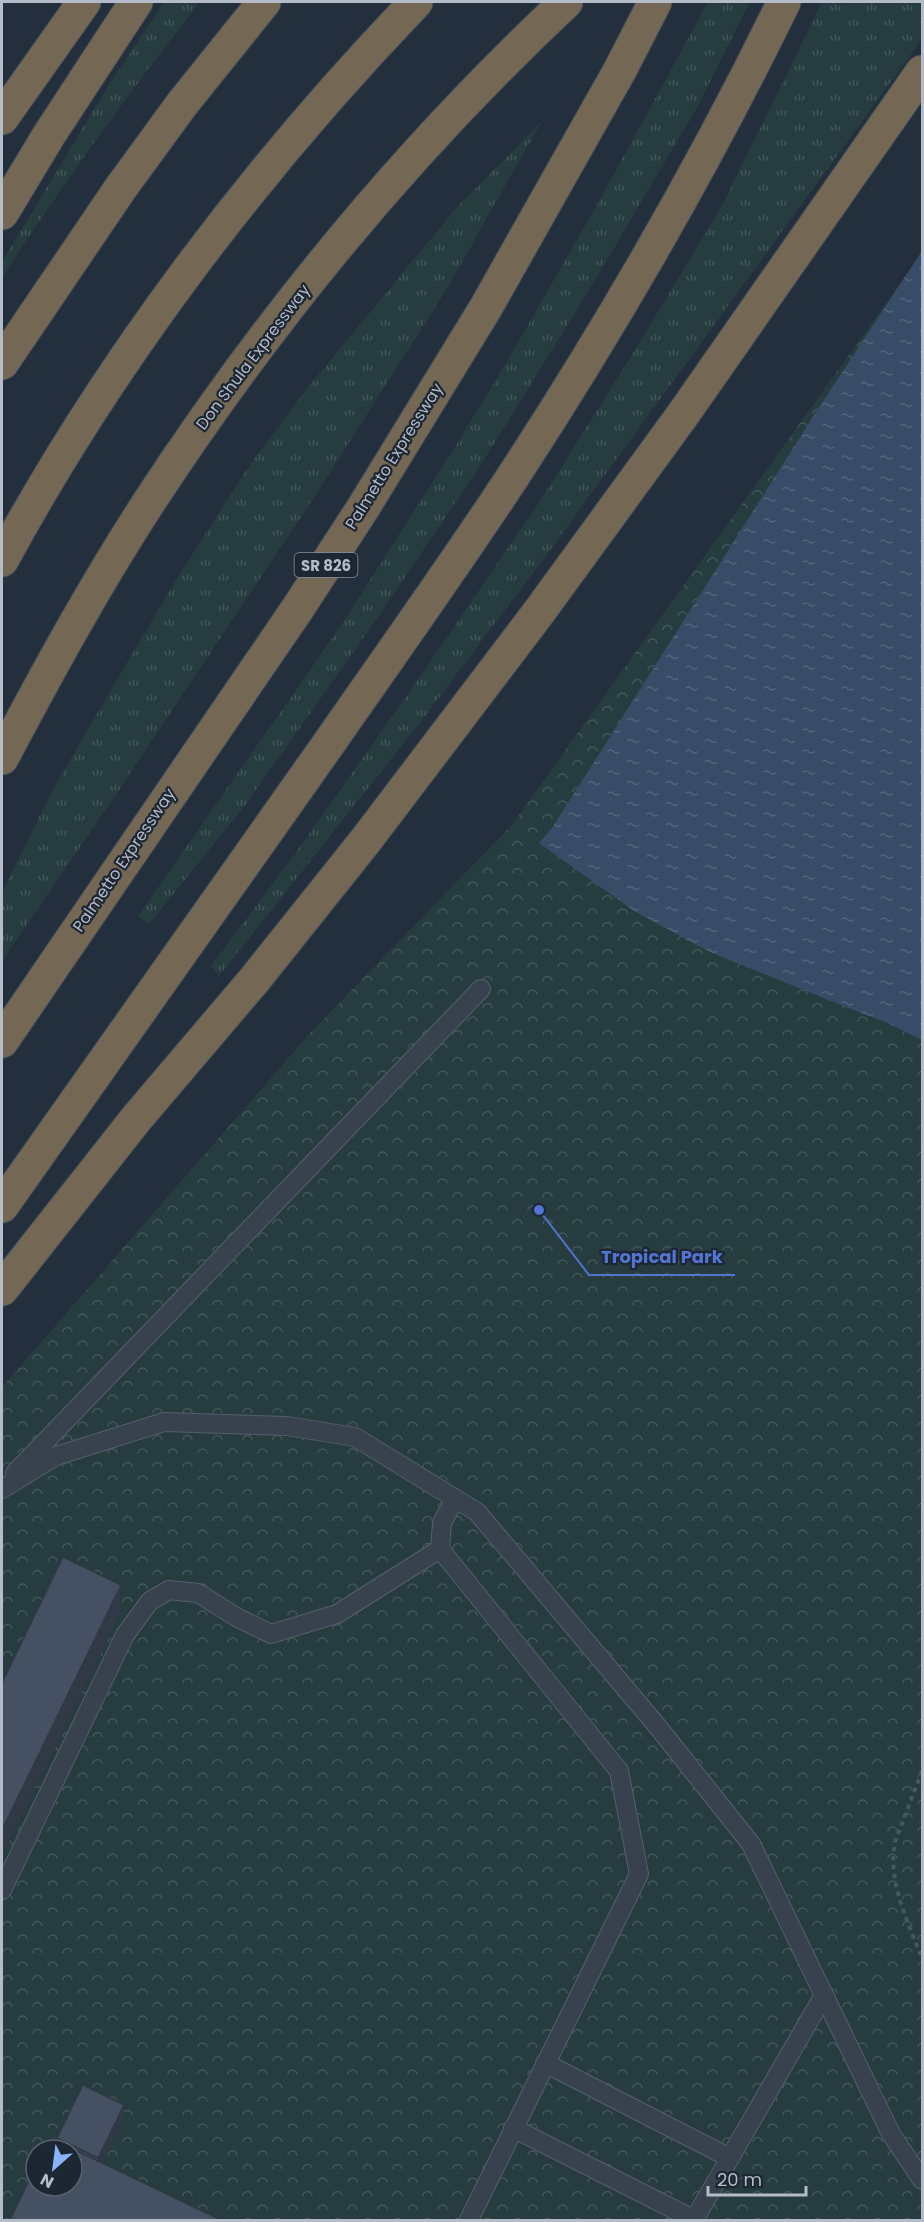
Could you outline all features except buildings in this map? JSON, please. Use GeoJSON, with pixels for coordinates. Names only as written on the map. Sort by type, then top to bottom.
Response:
{"type":"FeatureCollection","features":[{"type":"Feature","properties":{"kind":"highway"},"geometry":{"type":"LineString","coordinates":[[2,118],[84,2]]}},
{"type":"Feature","properties":{"kind":"highway"},"geometry":{"type":"LineString","coordinates":[[2,213],[49,135],[136,2]]}},
{"type":"Feature","properties":{"kind":"highway"},"geometry":{"type":"LineString","coordinates":[[2,363],[120,189],[182,104],[264,2]]}},
{"type":"Feature","properties":{"kind":"highway"},"geometry":{"type":"LineString","coordinates":[[2,560],[57,463],[195,262],[298,130],[416,2]]}},
{"type":"Feature","properties":{"kind":"highway","name":"Don Shula Expressway"},"geometry":{"type":"LineString","coordinates":[[2,758],[51,666],[149,502],[215,406],[286,311],[358,222],[436,132],[566,2]]}},
{"type":"Feature","properties":{"kind":"highway","name":"Palmetto Expressway"},"geometry":{"type":"LineString","coordinates":[[2,1041],[298,608],[363,508],[485,309],[620,70],[655,2]]}},
{"type":"Feature","properties":{"kind":"highway"},"geometry":{"type":"LineString","coordinates":[[2,1206],[293,795],[514,475],[590,354],[680,201],[784,2]]}},
{"type":"Feature","properties":{"kind":"highway"},"geometry":{"type":"LineString","coordinates":[[2,1289],[136,1119],[255,979],[402,793],[539,612],[684,413],[922,72]]}},
{"type":"Feature","properties":{"kind":"lane"},"geometry":{"type":"LineString","coordinates":[[2,1488],[481,989]]}},
{"type":"Feature","properties":{"kind":"lane"},"geometry":{"type":"LineString","coordinates":[[2,1488],[56,1456],[164,1422],[287,1426],[356,1437],[477,1512],[658,1726],[751,1844],[891,2134],[922,2180]]}},
{"type":"Feature","properties":{"kind":"lane"},"geometry":{"type":"LineString","coordinates":[[455,1499],[442,1523],[440,1549],[618,1772],[639,1874],[469,2220]]}},
{"type":"Feature","properties":{"kind":"lane"},"geometry":{"type":"LineString","coordinates":[[2,1890],[125,1635],[150,1601],[169,1590],[198,1593],[238,1618],[272,1634],[337,1614],[440,1549]]}},
{"type":"Feature","properties":{"kind":"lane"},"geometry":{"type":"LineString","coordinates":[[513,2128],[694,2220],[824,1995]]}},
{"type":"Feature","properties":{"kind":"lane"},"geometry":{"type":"LineString","coordinates":[[545,2063],[730,2158]]}},
{"type":"Feature","properties":{"kind":"path"},"geometry":{"type":"LineString","coordinates":[[922,1771],[893,1854],[896,1879],[922,1958]]}},
{"type":"Feature","properties":{"kind":"green space"},"geometry":{"type":"Polygon","coordinates":[[[164,2],[200,2],[98,138],[2,278],[2,262],[105,91],[164,2]]]}},
{"type":"Feature","properties":{"kind":"green space"},"geometry":{"type":"Polygon","coordinates":[[[708,2],[750,2],[697,108],[581,303],[484,460],[374,623],[243,808],[149,924],[138,916],[342,624],[505,365],[593,212],[708,2]]]}},
{"type":"Feature","properties":{"kind":"green space"},"geometry":{"type":"Polygon","coordinates":[[[822,2],[922,2],[922,39],[551,549],[419,724],[219,976],[211,966],[295,854],[410,691],[538,504],[632,355],[723,204],[822,2]]]}},
{"type":"Feature","properties":{"kind":"green space"},"geometry":{"type":"Polygon","coordinates":[[[542,121],[446,290],[315,496],[2,961],[2,893],[52,791],[179,575],[249,466],[305,391],[458,206],[542,121]]]}},
{"type":"Feature","properties":{"kind":"green space"},"geometry":{"type":"Polygon","coordinates":[[[922,253],[922,2220],[2,2220],[2,1387],[311,1032],[511,826],[922,253]]]}},
{"type":"Feature","properties":{"kind":"water"},"geometry":{"type":"Polygon","coordinates":[[[922,251],[922,1040],[883,1021],[710,952],[634,911],[539,843],[552,828],[816,412],[922,251]]]}},
{"type":"Feature","properties":{"kind":"place","name":"Tropical Park"},"geometry":{"type":"Point","coordinates":[539,1210]}}]}
